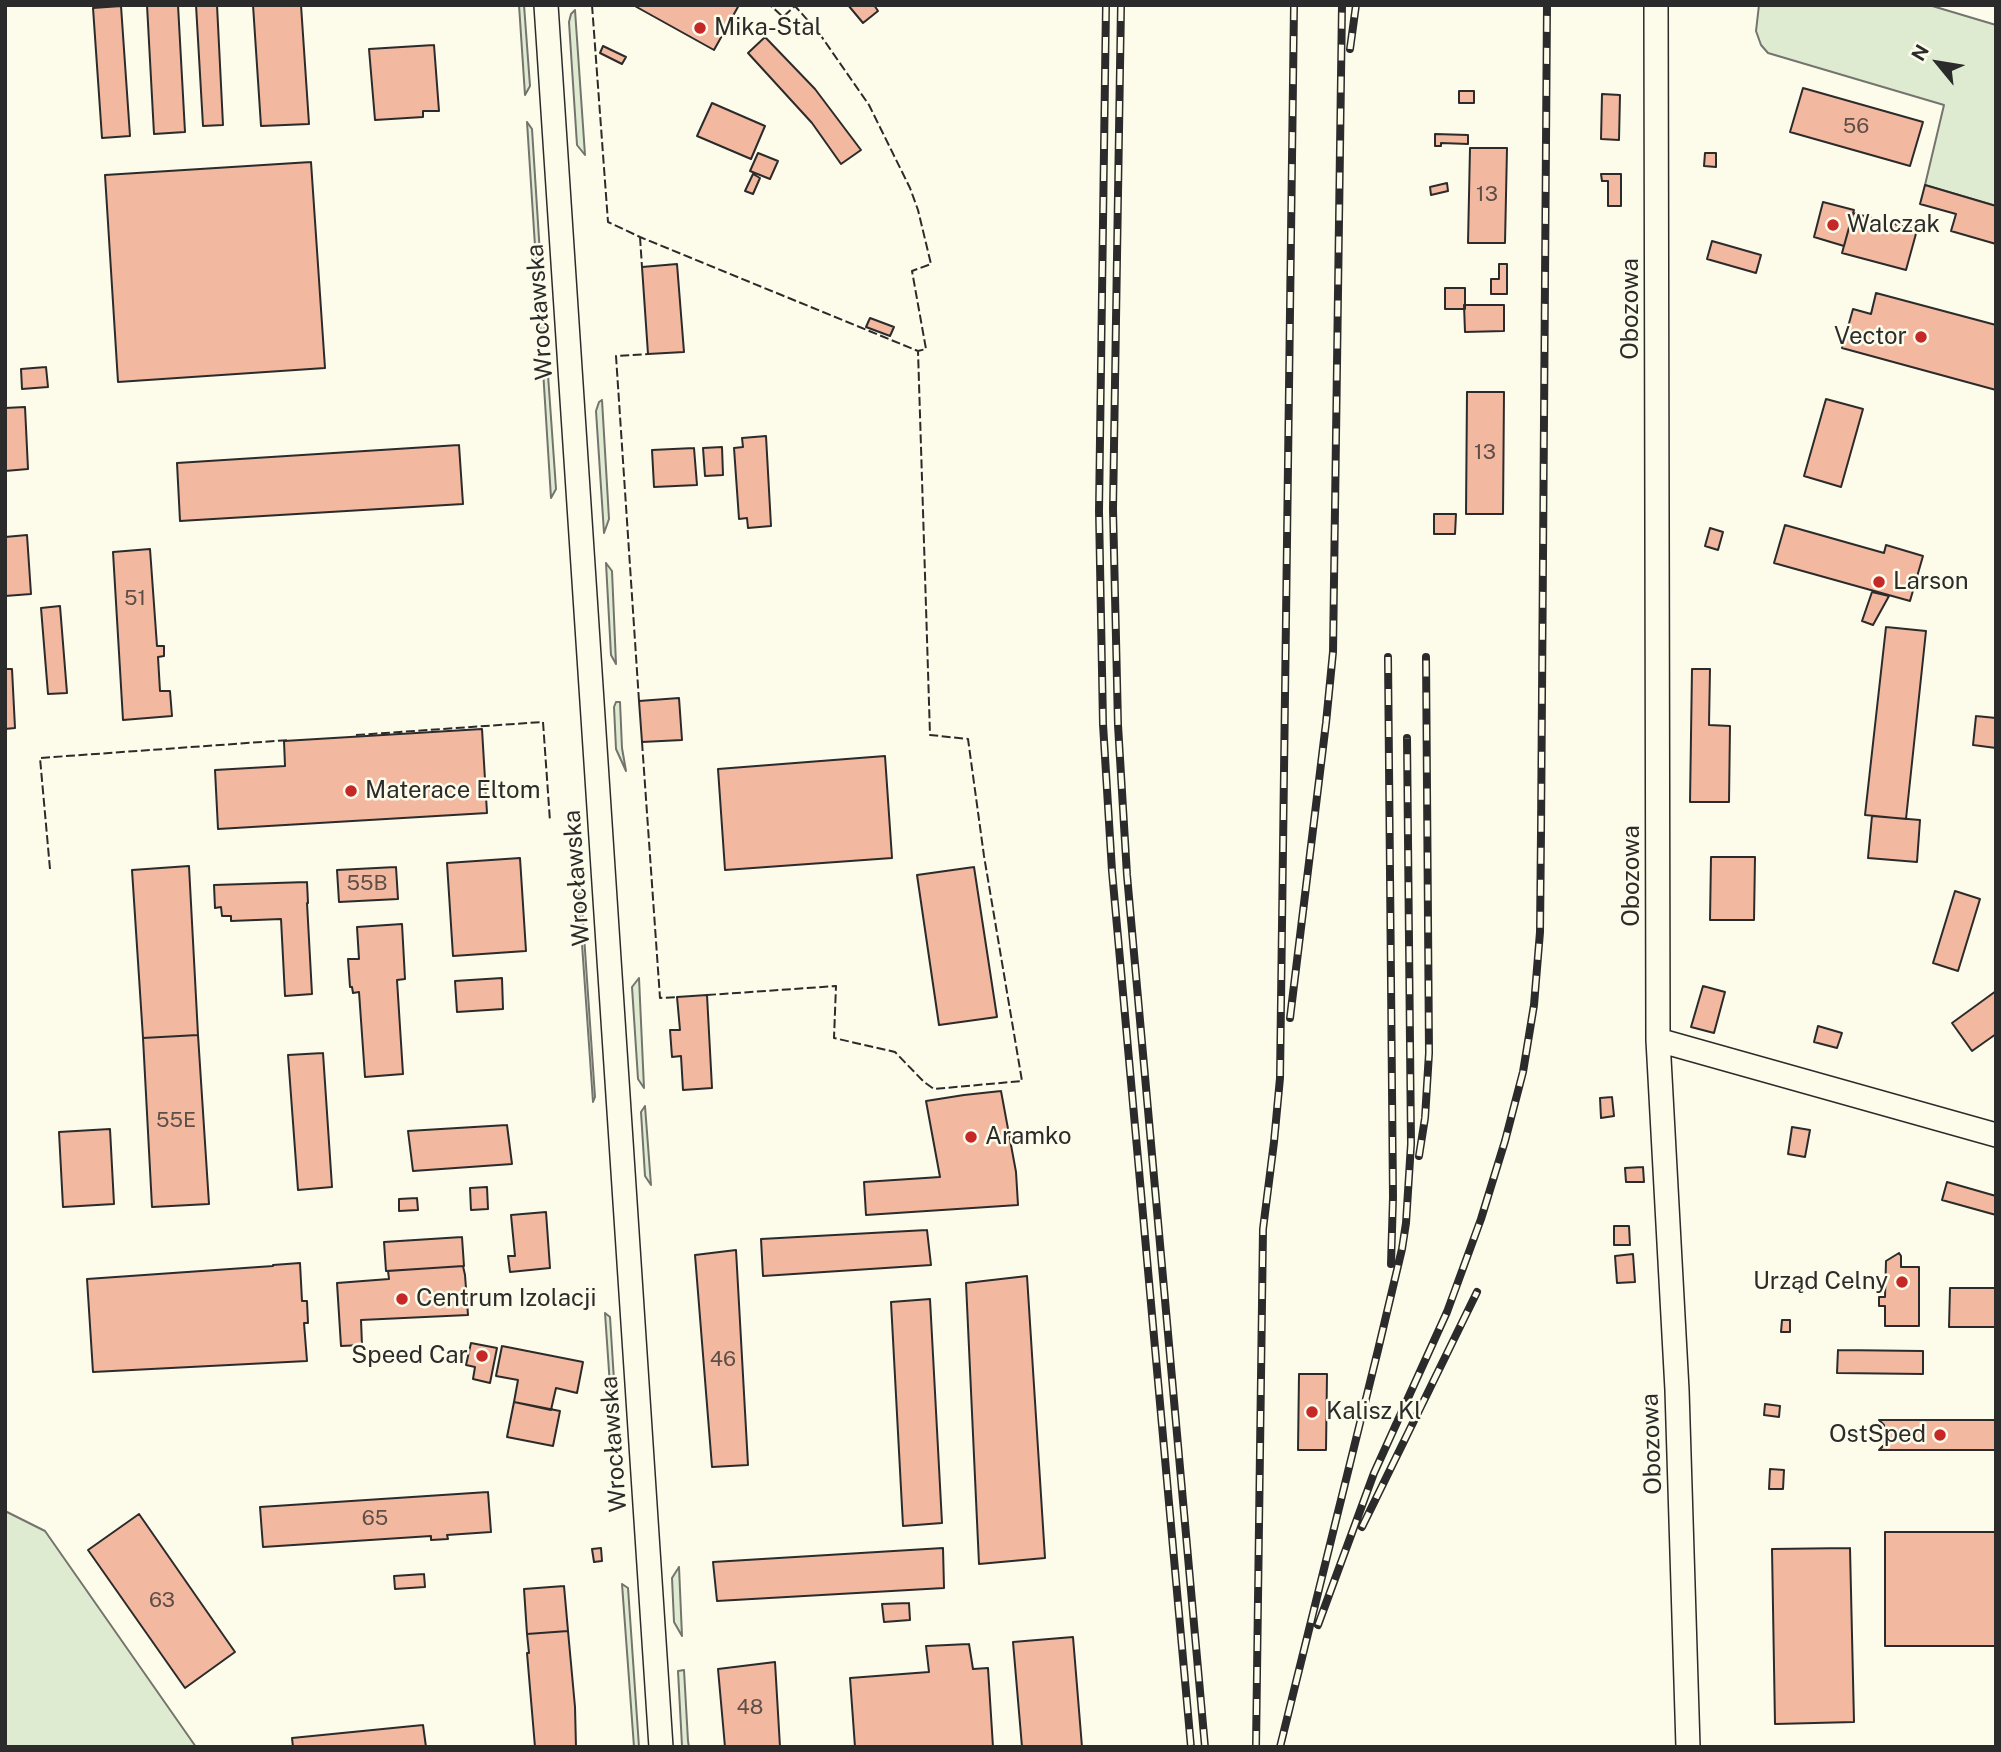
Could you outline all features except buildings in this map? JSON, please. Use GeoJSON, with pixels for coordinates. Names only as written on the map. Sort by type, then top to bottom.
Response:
{"type":"FeatureCollection","features":[{"type":"Feature","properties":{"kind":"street","name":"Wrocławska"},"geometry":{"type":"LineString","coordinates":[[547,5],[661,1747]]}},
{"type":"Feature","properties":{"kind":"street","name":"Obozowa"},"geometry":{"type":"LineString","coordinates":[[1656,5],[1658,1040],[1677,1402],[1688,1747]]}},
{"type":"Feature","properties":{"kind":"street"},"geometry":{"type":"LineString","coordinates":[[1658,1040],[1996,1135]]}},
{"type":"Feature","properties":{"kind":"green space"},"geometry":{"type":"Polygon","coordinates":[[[519,5],[524,5],[530,86],[525,95],[519,5]]]}},
{"type":"Feature","properties":{"kind":"green space"},"geometry":{"type":"Polygon","coordinates":[[[1759,5],[1929,5],[1996,25],[1996,206],[1925,185],[1944,105],[1768,53],[1761,45],[1756,31],[1759,5]]]}},
{"type":"Feature","properties":{"kind":"green space"},"geometry":{"type":"Polygon","coordinates":[[[575,10],[585,155],[577,145],[569,22],[575,10]]]}},
{"type":"Feature","properties":{"kind":"green space"},"geometry":{"type":"Polygon","coordinates":[[[527,122],[532,129],[545,333],[541,339],[527,122]]]}},
{"type":"Feature","properties":{"kind":"green space"},"geometry":{"type":"Polygon","coordinates":[[[543,370],[548,375],[556,489],[551,498],[543,370]]]}},
{"type":"Feature","properties":{"kind":"green space"},"geometry":{"type":"Polygon","coordinates":[[[602,400],[609,519],[604,533],[596,411],[602,400]]]}},
{"type":"Feature","properties":{"kind":"green space"},"geometry":{"type":"Polygon","coordinates":[[[606,563],[612,571],[616,664],[611,655],[606,563]]]}},
{"type":"Feature","properties":{"kind":"green space"},"geometry":{"type":"Polygon","coordinates":[[[616,702],[620,702],[626,771],[616,749],[616,702]]]}},
{"type":"Feature","properties":{"kind":"green space"},"geometry":{"type":"Polygon","coordinates":[[[576,858],[579,862],[595,1097],[593,1102],[576,858]]]}},
{"type":"Feature","properties":{"kind":"green space"},"geometry":{"type":"Polygon","coordinates":[[[639,978],[644,1088],[638,1079],[632,987],[639,978]]]}},
{"type":"Feature","properties":{"kind":"green space"},"geometry":{"type":"Polygon","coordinates":[[[645,1106],[651,1185],[645,1176],[641,1112],[645,1106]]]}},
{"type":"Feature","properties":{"kind":"green space"},"geometry":{"type":"Polygon","coordinates":[[[605,1313],[610,1317],[616,1412],[612,1415],[605,1313]]]}},
{"type":"Feature","properties":{"kind":"green space"},"geometry":{"type":"Polygon","coordinates":[[[5,1511],[45,1531],[196,1747],[5,1747],[5,1511]]]}},
{"type":"Feature","properties":{"kind":"green space"},"geometry":{"type":"Polygon","coordinates":[[[679,1567],[682,1636],[674,1622],[672,1578],[679,1567]]]}},
{"type":"Feature","properties":{"kind":"green space"},"geometry":{"type":"Polygon","coordinates":[[[622,1584],[628,1588],[639,1747],[634,1747],[622,1584]]]}},
{"type":"Feature","properties":{"kind":"green space"},"geometry":{"type":"Polygon","coordinates":[[[684,1670],[689,1747],[682,1746],[678,1671],[684,1670]]]}},
{"type":"Feature","properties":{"kind":"railway"},"geometry":{"type":"LineString","coordinates":[[1106,5],[1099,511],[1103,724],[1112,871],[1191,1747]]}},
{"type":"Feature","properties":{"kind":"railway"},"geometry":{"type":"LineString","coordinates":[[1121,5],[1113,509],[1118,725],[1127,875],[1205,1747]]}},
{"type":"Feature","properties":{"kind":"railway"},"geometry":{"type":"LineString","coordinates":[[1256,1747],[1263,1229],[1280,1078],[1294,5]]}},
{"type":"Feature","properties":{"kind":"railway"},"geometry":{"type":"LineString","coordinates":[[1290,1018],[1333,652],[1342,5]]}},
{"type":"Feature","properties":{"kind":"railway"},"geometry":{"type":"LineString","coordinates":[[1350,49],[1356,5]]}},
{"type":"Feature","properties":{"kind":"railway"},"geometry":{"type":"LineString","coordinates":[[1318,1625],[1374,1473],[1447,1312],[1481,1219],[1523,1072],[1534,1005],[1540,932],[1547,5]]}},
{"type":"Feature","properties":{"kind":"railway"},"geometry":{"type":"LineString","coordinates":[[1388,657],[1393,1197],[1391,1264]]}},
{"type":"Feature","properties":{"kind":"railway"},"geometry":{"type":"LineString","coordinates":[[1419,1156],[1425,1118],[1429,1053],[1426,657]]}},
{"type":"Feature","properties":{"kind":"railway"},"geometry":{"type":"LineString","coordinates":[[1280,1747],[1378,1350],[1406,1223],[1411,1144],[1407,738]]}},
{"type":"Feature","properties":{"kind":"railway"},"geometry":{"type":"LineString","coordinates":[[1362,1527],[1477,1292]]}},
{"type":"Feature","properties":{"kind":"fence"},"geometry":{"type":"LineString","coordinates":[[592,5],[608,222],[918,351],[926,349],[912,271],[931,264],[910,188],[869,105],[819,33],[795,6],[783,17],[770,5]]}},
{"type":"Feature","properties":{"kind":"fence"},"geometry":{"type":"LineString","coordinates":[[640,237],[642,267]]}},
{"type":"Feature","properties":{"kind":"fence"},"geometry":{"type":"LineString","coordinates":[[707,995],[836,986],[834,1038],[895,1052],[934,1089],[1022,1081],[984,856],[968,739],[930,735],[918,351]]}},
{"type":"Feature","properties":{"kind":"fence"},"geometry":{"type":"LineString","coordinates":[[639,701],[616,356],[648,354]]}},
{"type":"Feature","properties":{"kind":"fence"},"geometry":{"type":"LineString","coordinates":[[356,735],[543,722],[550,821]]}},
{"type":"Feature","properties":{"kind":"fence"},"geometry":{"type":"LineString","coordinates":[[50,869],[40,758],[289,740]]}},
{"type":"Feature","properties":{"kind":"fence"},"geometry":{"type":"LineString","coordinates":[[642,742],[660,998],[677,997]]}},
{"type":"Feature","properties":{"kind":"place","name":"Mika-Stal"},"geometry":{"type":"Point","coordinates":[700,28]}},
{"type":"Feature","properties":{"kind":"place","name":"Walczak"},"geometry":{"type":"Point","coordinates":[1833,225]}},
{"type":"Feature","properties":{"kind":"place","name":"Vector"},"geometry":{"type":"Point","coordinates":[1921,337]}},
{"type":"Feature","properties":{"kind":"place","name":"Larson"},"geometry":{"type":"Point","coordinates":[1879,582]}},
{"type":"Feature","properties":{"kind":"place","name":"Materace Eltom"},"geometry":{"type":"Point","coordinates":[351,791]}},
{"type":"Feature","properties":{"kind":"place","name":"Aramko"},"geometry":{"type":"Point","coordinates":[971,1137]}},
{"type":"Feature","properties":{"kind":"place","name":"Urząd Celny"},"geometry":{"type":"Point","coordinates":[1902,1282]}},
{"type":"Feature","properties":{"kind":"place","name":"Centrum Izolacji"},"geometry":{"type":"Point","coordinates":[402,1299]}},
{"type":"Feature","properties":{"kind":"place","name":"Speed Car"},"geometry":{"type":"Point","coordinates":[482,1356]}},
{"type":"Feature","properties":{"kind":"place","name":"Kalisz Kl"},"geometry":{"type":"Point","coordinates":[1312,1412]}},
{"type":"Feature","properties":{"kind":"place","name":"OstSped"},"geometry":{"type":"Point","coordinates":[1940,1435]}}]}
